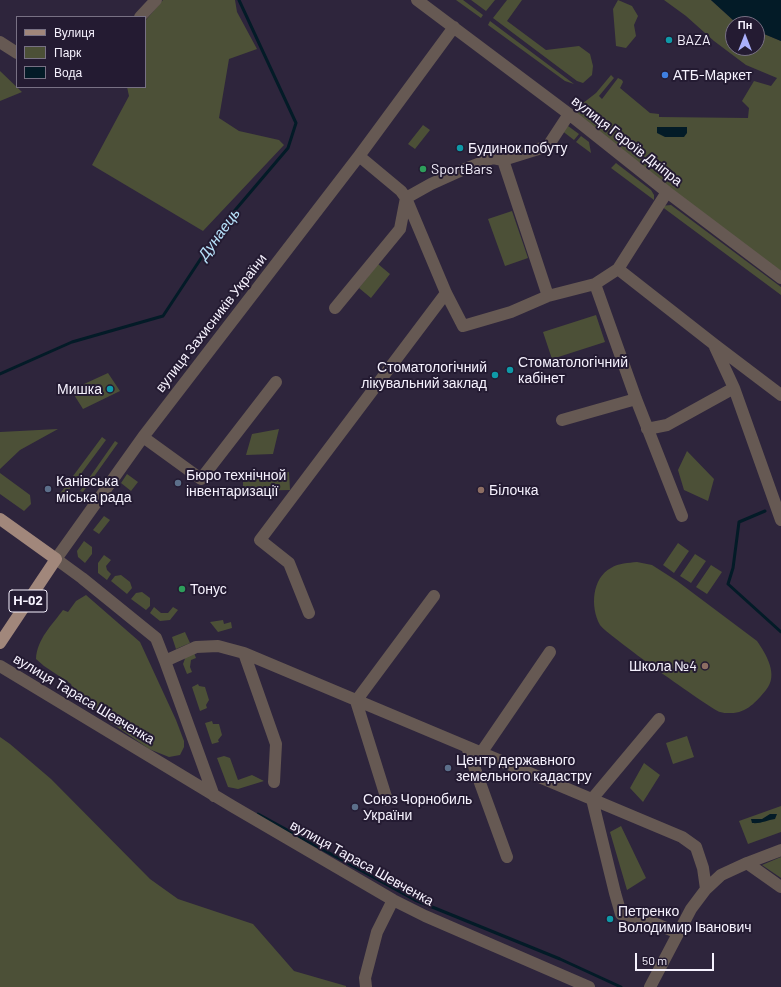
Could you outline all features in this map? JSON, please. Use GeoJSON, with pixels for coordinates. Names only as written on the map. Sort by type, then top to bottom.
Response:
{"type":"FeatureCollection","features":[{"type":"Feature","properties":{"kind":"main road"},"geometry":{"type":"LineString","coordinates":[[0,519],[56,559]]}},
{"type":"Feature","properties":{"kind":"main road","name":"вулиця Захисників України"},"geometry":{"type":"LineString","coordinates":[[0,643],[56,559]]}},
{"type":"Feature","properties":{"kind":"street"},"geometry":{"type":"LineString","coordinates":[[141,16],[156,0]]}},
{"type":"Feature","properties":{"kind":"street","name":"вулиця Героїв Дніпра"},"geometry":{"type":"LineString","coordinates":[[417,0],[569,114],[667,192],[781,278]]}},
{"type":"Feature","properties":{"kind":"street","name":"вулиця Захисників України"},"geometry":{"type":"LineString","coordinates":[[56,559],[143,437],[359,156],[454,27]]}},
{"type":"Feature","properties":{"kind":"street"},"geometry":{"type":"LineString","coordinates":[[0,42],[16,52]]}},
{"type":"Feature","properties":{"kind":"street"},"geometry":{"type":"LineString","coordinates":[[335,308],[400,229],[406,198],[431,184],[493,158],[503,160],[548,146],[569,114]]}},
{"type":"Feature","properties":{"kind":"street"},"geometry":{"type":"LineString","coordinates":[[359,156],[401,191],[406,198],[446,293],[463,326],[511,312],[548,296],[595,284],[618,269],[667,192]]}},
{"type":"Feature","properties":{"kind":"street"},"geometry":{"type":"LineString","coordinates":[[503,160],[548,296]]}},
{"type":"Feature","properties":{"kind":"street"},"geometry":{"type":"LineString","coordinates":[[618,269],[715,346],[781,395]]}},
{"type":"Feature","properties":{"kind":"street"},"geometry":{"type":"LineString","coordinates":[[595,284],[647,429],[682,516]]}},
{"type":"Feature","properties":{"kind":"street"},"geometry":{"type":"LineString","coordinates":[[309,614],[289,563],[260,540],[446,293]]}},
{"type":"Feature","properties":{"kind":"street"},"geometry":{"type":"LineString","coordinates":[[715,346],[734,388],[781,520]]}},
{"type":"Feature","properties":{"kind":"street"},"geometry":{"type":"LineString","coordinates":[[143,437],[201,479],[276,382]]}},
{"type":"Feature","properties":{"kind":"street"},"geometry":{"type":"LineString","coordinates":[[647,429],[667,425],[734,388]]}},
{"type":"Feature","properties":{"kind":"street"},"geometry":{"type":"LineString","coordinates":[[562,420],[636,399]]}},
{"type":"Feature","properties":{"kind":"street"},"geometry":{"type":"LineString","coordinates":[[56,559],[82,578],[156,638],[214,796]]}},
{"type":"Feature","properties":{"kind":"street"},"geometry":{"type":"LineString","coordinates":[[356,701],[434,596]]}},
{"type":"Feature","properties":{"kind":"street"},"geometry":{"type":"LineString","coordinates":[[165,661],[196,647],[218,646],[244,653],[592,799],[682,837],[696,847],[703,868],[706,889]]}},
{"type":"Feature","properties":{"kind":"street"},"geometry":{"type":"LineString","coordinates":[[481,753],[550,652]]}},
{"type":"Feature","properties":{"kind":"street"},"geometry":{"type":"LineString","coordinates":[[244,653],[276,744],[274,782]]}},
{"type":"Feature","properties":{"kind":"street","name":"вулиця Тараса Шевченка"},"geometry":{"type":"LineString","coordinates":[[0,666],[214,796],[393,900],[425,916],[589,987]]}},
{"type":"Feature","properties":{"kind":"street"},"geometry":{"type":"LineString","coordinates":[[356,701],[387,800]]}},
{"type":"Feature","properties":{"kind":"street"},"geometry":{"type":"LineString","coordinates":[[592,799],[659,718]]}},
{"type":"Feature","properties":{"kind":"street"},"geometry":{"type":"LineString","coordinates":[[467,747],[507,857]]}},
{"type":"Feature","properties":{"kind":"street"},"geometry":{"type":"LineString","coordinates":[[592,799],[621,914],[642,918],[678,933]]}},
{"type":"Feature","properties":{"kind":"street"},"geometry":{"type":"LineString","coordinates":[[650,987],[691,909],[706,889],[721,875],[781,850]]}},
{"type":"Feature","properties":{"kind":"street"},"geometry":{"type":"LineString","coordinates":[[747,863],[781,887]]}},
{"type":"Feature","properties":{"kind":"street"},"geometry":{"type":"LineString","coordinates":[[366,987],[365,978],[378,932],[393,900]]}},
{"type":"Feature","properties":{"kind":"green space"},"geometry":{"type":"Polygon","coordinates":[[[163,0],[235,0],[237,12],[257,49],[229,59],[219,118],[239,131],[279,140],[284,145],[203,231],[92,165],[129,96],[127,88],[146,88],[146,20],[163,0]]]}},
{"type":"Feature","properties":{"kind":"green space"},"geometry":{"type":"Polygon","coordinates":[[[456,0],[463,0],[483,15],[481,18],[456,0]]]}},
{"type":"Feature","properties":{"kind":"green space"},"geometry":{"type":"Polygon","coordinates":[[[471,0],[495,0],[486,11],[471,0]]]}},
{"type":"Feature","properties":{"kind":"green space"},"geometry":{"type":"Polygon","coordinates":[[[507,0],[522,0],[507,21],[546,50],[579,46],[590,54],[593,66],[592,75],[583,83],[577,81],[493,18],[507,0]]]}},
{"type":"Feature","properties":{"kind":"green space"},"geometry":{"type":"Polygon","coordinates":[[[618,0],[632,6],[638,16],[634,25],[636,36],[626,48],[616,46],[613,9],[618,0]]]}},
{"type":"Feature","properties":{"kind":"green space"},"geometry":{"type":"Polygon","coordinates":[[[664,0],[711,0],[729,16],[725,16],[725,49],[714,41],[686,16],[664,0]]]}},
{"type":"Feature","properties":{"kind":"green space"},"geometry":{"type":"Polygon","coordinates":[[[490,21],[574,84],[565,81],[488,25],[490,21]]]}},
{"type":"Feature","properties":{"kind":"green space"},"geometry":{"type":"Polygon","coordinates":[[[765,34],[781,41],[781,278],[569,114],[596,93],[611,75],[614,78],[599,96],[602,99],[618,78],[623,82],[620,88],[650,113],[659,114],[659,117],[748,118],[749,108],[742,101],[754,81],[771,86],[777,78],[746,65],[734,56],[765,56],[765,34]]]}},
{"type":"Feature","properties":{"kind":"green space"},"geometry":{"type":"Polygon","coordinates":[[[0,71],[16,88],[22,92],[0,101],[0,71]]]}},
{"type":"Feature","properties":{"kind":"green space"},"geometry":{"type":"Polygon","coordinates":[[[423,125],[430,130],[415,149],[408,144],[423,125]]]}},
{"type":"Feature","properties":{"kind":"green space"},"geometry":{"type":"Polygon","coordinates":[[[568,126],[579,134],[574,140],[561,130],[568,126]]]}},
{"type":"Feature","properties":{"kind":"green space"},"geometry":{"type":"Polygon","coordinates":[[[581,136],[589,142],[591,153],[576,142],[581,136]]]}},
{"type":"Feature","properties":{"kind":"green space"},"geometry":{"type":"Polygon","coordinates":[[[616,163],[651,190],[654,195],[654,200],[611,168],[616,163]]]}},
{"type":"Feature","properties":{"kind":"green space"},"geometry":{"type":"Polygon","coordinates":[[[671,205],[781,287],[781,295],[661,206],[671,205]]]}},
{"type":"Feature","properties":{"kind":"green space"},"geometry":{"type":"Polygon","coordinates":[[[512,211],[528,258],[505,266],[488,219],[512,211]]]}},
{"type":"Feature","properties":{"kind":"green space"},"geometry":{"type":"Polygon","coordinates":[[[378,264],[390,274],[371,298],[359,288],[378,264]]]}},
{"type":"Feature","properties":{"kind":"green space"},"geometry":{"type":"Polygon","coordinates":[[[596,315],[605,342],[552,359],[543,332],[596,315]]]}},
{"type":"Feature","properties":{"kind":"green space"},"geometry":{"type":"Polygon","coordinates":[[[108,373],[120,391],[83,409],[71,390],[108,373]]]}},
{"type":"Feature","properties":{"kind":"green space"},"geometry":{"type":"Polygon","coordinates":[[[58,429],[20,450],[0,469],[0,432],[58,429]]]}},
{"type":"Feature","properties":{"kind":"green space"},"geometry":{"type":"Polygon","coordinates":[[[279,429],[273,454],[246,455],[252,434],[279,429]]]}},
{"type":"Feature","properties":{"kind":"green space"},"geometry":{"type":"Polygon","coordinates":[[[102,437],[106,440],[60,502],[56,499],[102,437]]]}},
{"type":"Feature","properties":{"kind":"green space"},"geometry":{"type":"Polygon","coordinates":[[[115,441],[118,443],[83,492],[80,491],[115,441]]]}},
{"type":"Feature","properties":{"kind":"green space"},"geometry":{"type":"Polygon","coordinates":[[[687,451],[714,479],[708,501],[684,490],[678,470],[687,451]]]}},
{"type":"Feature","properties":{"kind":"green space"},"geometry":{"type":"Polygon","coordinates":[[[289,472],[290,490],[243,491],[243,473],[289,472]]]}},
{"type":"Feature","properties":{"kind":"green space"},"geometry":{"type":"Polygon","coordinates":[[[0,473],[30,495],[31,504],[24,511],[0,494],[0,473]]]}},
{"type":"Feature","properties":{"kind":"green space"},"geometry":{"type":"Polygon","coordinates":[[[127,474],[138,482],[131,491],[121,483],[127,474]]]}},
{"type":"Feature","properties":{"kind":"green space"},"geometry":{"type":"Polygon","coordinates":[[[104,516],[110,520],[99,534],[93,530],[104,516]]]}},
{"type":"Feature","properties":{"kind":"green space"},"geometry":{"type":"Polygon","coordinates":[[[84,541],[92,547],[92,554],[85,563],[78,557],[77,551],[84,541]]]}},
{"type":"Feature","properties":{"kind":"green space"},"geometry":{"type":"Polygon","coordinates":[[[678,543],[689,551],[674,573],[663,565],[678,543]]]}},
{"type":"Feature","properties":{"kind":"green space"},"geometry":{"type":"Polygon","coordinates":[[[695,554],[706,561],[691,583],[680,576],[695,554]]]}},
{"type":"Feature","properties":{"kind":"green space"},"geometry":{"type":"Polygon","coordinates":[[[104,555],[111,560],[106,566],[107,570],[111,574],[107,580],[98,573],[98,563],[104,555]]]}},
{"type":"Feature","properties":{"kind":"green space"},"geometry":{"type":"Polygon","coordinates":[[[637,562],[652,565],[677,581],[757,641],[770,665],[771,678],[770,684],[766,690],[750,706],[741,712],[720,712],[697,698],[658,670],[600,625],[594,602],[600,579],[614,566],[637,562]]]}},
{"type":"Feature","properties":{"kind":"green space"},"geometry":{"type":"Polygon","coordinates":[[[711,565],[722,572],[707,594],[696,587],[711,565]]]}},
{"type":"Feature","properties":{"kind":"green space"},"geometry":{"type":"Polygon","coordinates":[[[121,575],[130,582],[132,588],[127,594],[111,581],[115,576],[121,575]]]}},
{"type":"Feature","properties":{"kind":"green space"},"geometry":{"type":"Polygon","coordinates":[[[142,592],[150,598],[150,606],[146,610],[131,599],[136,593],[142,592]]]}},
{"type":"Feature","properties":{"kind":"green space"},"geometry":{"type":"Polygon","coordinates":[[[86,595],[140,642],[176,720],[184,741],[184,747],[180,755],[169,757],[149,749],[98,714],[95,709],[75,694],[71,684],[36,659],[42,639],[63,610],[68,612],[76,601],[86,595]]]}},
{"type":"Feature","properties":{"kind":"green space"},"geometry":{"type":"Polygon","coordinates":[[[154,607],[161,613],[168,613],[173,607],[178,610],[170,620],[160,621],[150,613],[154,607]]]}},
{"type":"Feature","properties":{"kind":"green space"},"geometry":{"type":"Polygon","coordinates":[[[223,620],[224,624],[231,622],[232,628],[218,632],[210,622],[223,620]]]}},
{"type":"Feature","properties":{"kind":"green space"},"geometry":{"type":"Polygon","coordinates":[[[185,632],[190,643],[176,649],[172,637],[185,632]]]}},
{"type":"Feature","properties":{"kind":"green space"},"geometry":{"type":"Polygon","coordinates":[[[194,653],[196,658],[191,660],[190,667],[192,672],[187,674],[183,664],[186,656],[194,653]]]}},
{"type":"Feature","properties":{"kind":"green space"},"geometry":{"type":"Polygon","coordinates":[[[198,684],[199,686],[205,687],[209,700],[206,705],[207,708],[200,711],[192,687],[198,684]]]}},
{"type":"Feature","properties":{"kind":"green space"},"geometry":{"type":"Polygon","coordinates":[[[212,721],[213,724],[219,724],[222,735],[218,740],[219,742],[212,744],[205,723],[212,721]]]}},
{"type":"Feature","properties":{"kind":"green space"},"geometry":{"type":"Polygon","coordinates":[[[687,736],[694,757],[673,764],[666,743],[687,736]]]}},
{"type":"Feature","properties":{"kind":"green space"},"geometry":{"type":"Polygon","coordinates":[[[0,737],[51,779],[150,879],[178,899],[253,924],[294,971],[346,987],[0,987],[0,737]]]}},
{"type":"Feature","properties":{"kind":"green space"},"geometry":{"type":"Polygon","coordinates":[[[224,756],[230,758],[238,780],[252,775],[264,781],[238,789],[228,787],[217,758],[224,756]]]}},
{"type":"Feature","properties":{"kind":"green space"},"geometry":{"type":"Polygon","coordinates":[[[644,763],[660,775],[643,802],[630,788],[644,763]]]}},
{"type":"Feature","properties":{"kind":"green space"},"geometry":{"type":"Polygon","coordinates":[[[781,806],[781,832],[748,844],[739,821],[781,806]]]}},
{"type":"Feature","properties":{"kind":"green space"},"geometry":{"type":"Polygon","coordinates":[[[621,826],[646,878],[627,890],[610,832],[621,826]]]}},
{"type":"Feature","properties":{"kind":"green space"},"geometry":{"type":"Polygon","coordinates":[[[781,857],[781,878],[762,865],[781,857]]]}},
{"type":"Feature","properties":{"kind":"water"},"geometry":{"type":"Polygon","coordinates":[[[711,0],[781,0],[781,41],[765,34],[765,16],[729,16],[711,0]]]}},
{"type":"Feature","properties":{"kind":"water"},"geometry":{"type":"Polygon","coordinates":[[[657,127],[687,127],[687,133],[684,137],[665,137],[657,133],[657,127]]]}},
{"type":"Feature","properties":{"kind":"water"},"geometry":{"type":"Polygon","coordinates":[[[770,814],[777,814],[775,819],[752,823],[751,819],[762,819],[770,814]]]}},
{"type":"Feature","properties":{"kind":"waterway","name":"Дунаець"},"geometry":{"type":"LineString","coordinates":[[0,374],[72,342],[163,316],[225,222],[288,148],[296,123],[239,0]]}},
{"type":"Feature","properties":{"kind":"waterway"},"geometry":{"type":"LineString","coordinates":[[765,511],[739,522],[733,568],[728,584],[781,632]]}},
{"type":"Feature","properties":{"kind":"waterway"},"geometry":{"type":"LineString","coordinates":[[258,814],[415,900],[560,959],[621,987]]}},
{"type":"Feature","properties":{"kind":"place","name":"BAZA"},"geometry":{"type":"Point","coordinates":[669,40]}},
{"type":"Feature","properties":{"kind":"place","name":"АТБ-Маркет"},"geometry":{"type":"Point","coordinates":[665,75]}},
{"type":"Feature","properties":{"kind":"place","name":"Будинок побуту"},"geometry":{"type":"Point","coordinates":[460,148]}},
{"type":"Feature","properties":{"kind":"place","name":"SportBars"},"geometry":{"type":"Point","coordinates":[423,169]}},
{"type":"Feature","properties":{"kind":"place","name":"Стоматологічний кабінет"},"geometry":{"type":"Point","coordinates":[510,370]}},
{"type":"Feature","properties":{"kind":"place","name":"Стоматологічний лікувальний заклад"},"geometry":{"type":"Point","coordinates":[495,375]}},
{"type":"Feature","properties":{"kind":"place","name":"Мишка"},"geometry":{"type":"Point","coordinates":[110,389]}},
{"type":"Feature","properties":{"kind":"place","name":"Бюро технічной інвентаризації"},"geometry":{"type":"Point","coordinates":[178,483]}},
{"type":"Feature","properties":{"kind":"place","name":"Канівська міська рада"},"geometry":{"type":"Point","coordinates":[48,489]}},
{"type":"Feature","properties":{"kind":"place","name":"Білочка"},"geometry":{"type":"Point","coordinates":[481,490]}},
{"type":"Feature","properties":{"kind":"place","name":"Тонус"},"geometry":{"type":"Point","coordinates":[182,589]}},
{"type":"Feature","properties":{"kind":"place","name":"Школа №4"},"geometry":{"type":"Point","coordinates":[705,666]}},
{"type":"Feature","properties":{"kind":"place","name":"Центр державного земельного кадастру"},"geometry":{"type":"Point","coordinates":[448,768]}},
{"type":"Feature","properties":{"kind":"place","name":"Союз Чорнобиль України"},"geometry":{"type":"Point","coordinates":[355,807]}},
{"type":"Feature","properties":{"kind":"place","name":"Петренко Володимир Іванович"},"geometry":{"type":"Point","coordinates":[610,919]}}]}
